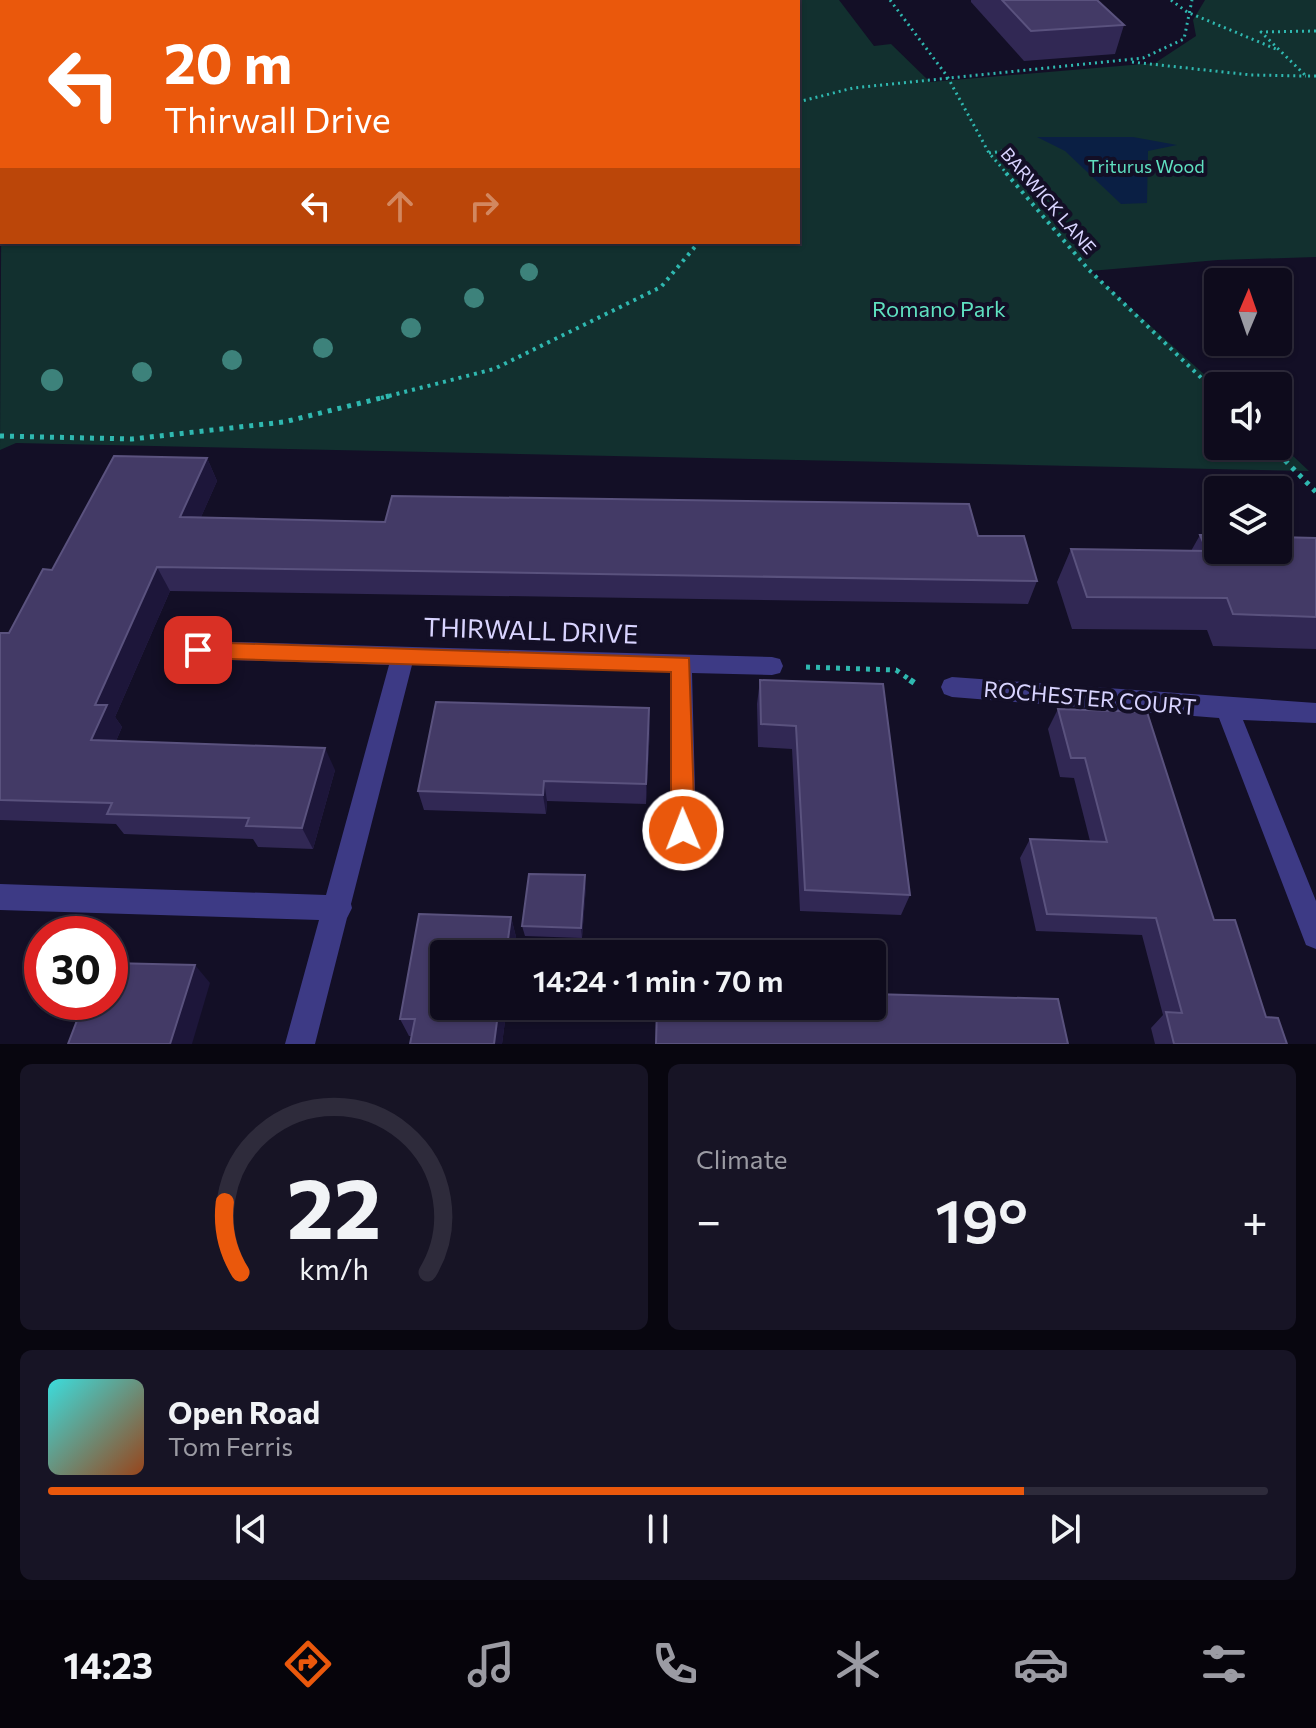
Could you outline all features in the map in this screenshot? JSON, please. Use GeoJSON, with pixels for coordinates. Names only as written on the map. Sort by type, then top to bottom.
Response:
{"type":"FeatureCollection","features":[{"type":"Feature","properties":{"kind":"street"},"geometry":{"type":"LineString","coordinates":[[198,650],[403,656]]}},
{"type":"Feature","properties":{"kind":"street","name":"THIRWALL DRIVE"},"geometry":{"type":"LineString","coordinates":[[300,1044],[339,908],[403,656],[772,666]]}},
{"type":"Feature","properties":{"kind":"street"},"geometry":{"type":"LineString","coordinates":[[681,664],[683,830]]}},
{"type":"Feature","properties":{"kind":"street","name":"ROCHESTER COURT"},"geometry":{"type":"LineString","coordinates":[[952,687],[1316,713]]}},
{"type":"Feature","properties":{"kind":"street","name":"ROCHESTER COURT"},"geometry":{"type":"LineString","coordinates":[[1227,709],[1316,935]]}},
{"type":"Feature","properties":{"kind":"street"},"geometry":{"type":"LineString","coordinates":[[0,897],[339,908]]}},
{"type":"Feature","properties":{"kind":"path","name":"BARWICK LANE"},"geometry":{"type":"LineString","coordinates":[[890,0],[947,76],[989,153],[1089,270],[1204,381]]}},
{"type":"Feature","properties":{"kind":"path"},"geometry":{"type":"LineString","coordinates":[[1171,0],[1187,12],[1281,51]]}},
{"type":"Feature","properties":{"kind":"path"},"geometry":{"type":"LineString","coordinates":[[800,101],[853,88],[947,76],[1123,62],[1160,53],[1184,39],[1187,12],[1192,0]]}},
{"type":"Feature","properties":{"kind":"path"},"geometry":{"type":"LineString","coordinates":[[1306,76],[1261,32],[1316,31]]}},
{"type":"Feature","properties":{"kind":"path"},"geometry":{"type":"LineString","coordinates":[[1123,62],[1251,75],[1316,76]]}},
{"type":"Feature","properties":{"kind":"path"},"geometry":{"type":"LineString","coordinates":[[989,153],[1018,149]]}},
{"type":"Feature","properties":{"kind":"path"},"geometry":{"type":"LineString","coordinates":[[0,436],[132,439],[284,422],[494,369],[661,287],[697,244]]}},
{"type":"Feature","properties":{"kind":"path"},"geometry":{"type":"LineString","coordinates":[[1285,460],[1316,492]]}},
{"type":"Feature","properties":{"kind":"path"},"geometry":{"type":"LineString","coordinates":[[772,666],[896,670],[918,686],[952,687]]}},
{"type":"Feature","properties":{"kind":"green space","name":"Romano Park"},"geometry":{"type":"Polygon","coordinates":[[[800,0],[839,0],[874,46],[891,44],[930,82],[1155,63],[1196,36],[1193,20],[1205,0],[1316,0],[1316,257],[1218,260],[1090,271],[1204,374],[1204,460],[1292,460],[1292,455],[1309,471],[16,443],[0,450],[1,244],[800,244],[800,0]]]}},
{"type":"Feature","properties":{"kind":"water"},"geometry":{"type":"Polygon","coordinates":[[[1037,137],[1133,137],[1177,145],[1148,151],[1147,203],[1121,204],[1065,151],[1037,137]]]}},
{"type":"Feature","properties":{"kind":"building"},"geometry":{"type":"Polygon","coordinates":[[[1002,0],[1097,0],[1124,25],[1031,31],[1002,0]]]}},
{"type":"Feature","properties":{"kind":"building"},"geometry":{"type":"Polygon","coordinates":[[[114,456],[207,458],[180,517],[385,522],[392,496],[969,504],[978,536],[1024,536],[1037,581],[157,567],[95,705],[107,705],[91,740],[325,748],[302,828],[246,826],[249,818],[107,814],[112,803],[0,800],[0,633],[9,633],[43,569],[52,570],[114,456]]]}},
{"type":"Feature","properties":{"kind":"building"},"geometry":{"type":"Polygon","coordinates":[[[1292,537],[1316,538],[1316,617],[1233,614],[1227,598],[1087,597],[1071,549],[1204,551],[1204,564],[1292,564],[1292,537]]]}},
{"type":"Feature","properties":{"kind":"building"},"geometry":{"type":"Polygon","coordinates":[[[760,680],[883,684],[910,895],[805,890],[796,726],[761,724],[760,680]]]}},
{"type":"Feature","properties":{"kind":"building"},"geometry":{"type":"Polygon","coordinates":[[[436,702],[649,708],[646,784],[544,781],[543,795],[418,791],[436,702]]]}},
{"type":"Feature","properties":{"kind":"building"},"geometry":{"type":"Polygon","coordinates":[[[1058,709],[1147,712],[1214,920],[1235,920],[1266,1017],[1278,1018],[1287,1044],[1174,1044],[1166,1012],[1182,1013],[1156,918],[1047,914],[1030,839],[1107,842],[1085,758],[1071,758],[1058,709]]]}},
{"type":"Feature","properties":{"kind":"building"},"geometry":{"type":"Polygon","coordinates":[[[529,874],[585,875],[581,928],[522,926],[529,874]]]}},
{"type":"Feature","properties":{"kind":"building"},"geometry":{"type":"Polygon","coordinates":[[[419,914],[511,917],[508,940],[430,940],[430,1020],[497,1020],[494,1044],[410,1044],[415,1019],[400,1019],[419,914]]]}},
{"type":"Feature","properties":{"kind":"building"},"geometry":{"type":"Polygon","coordinates":[[[128,963],[195,965],[170,1044],[68,1044],[77,1020],[128,1020],[128,963]]]}},
{"type":"Feature","properties":{"kind":"building"},"geometry":{"type":"Polygon","coordinates":[[[886,994],[1058,999],[1068,1044],[656,1044],[657,1020],[886,1020],[886,994]]]}},
{"type":"Feature","properties":{"kind":"route"},"geometry":{"type":"LineString","coordinates":[[198,650],[681,664],[683,830]]}},
{"type":"Feature","properties":{"kind":"park label","name":"Triturus Wood"},"geometry":{"type":"Point","coordinates":[1146,167]}}]}
